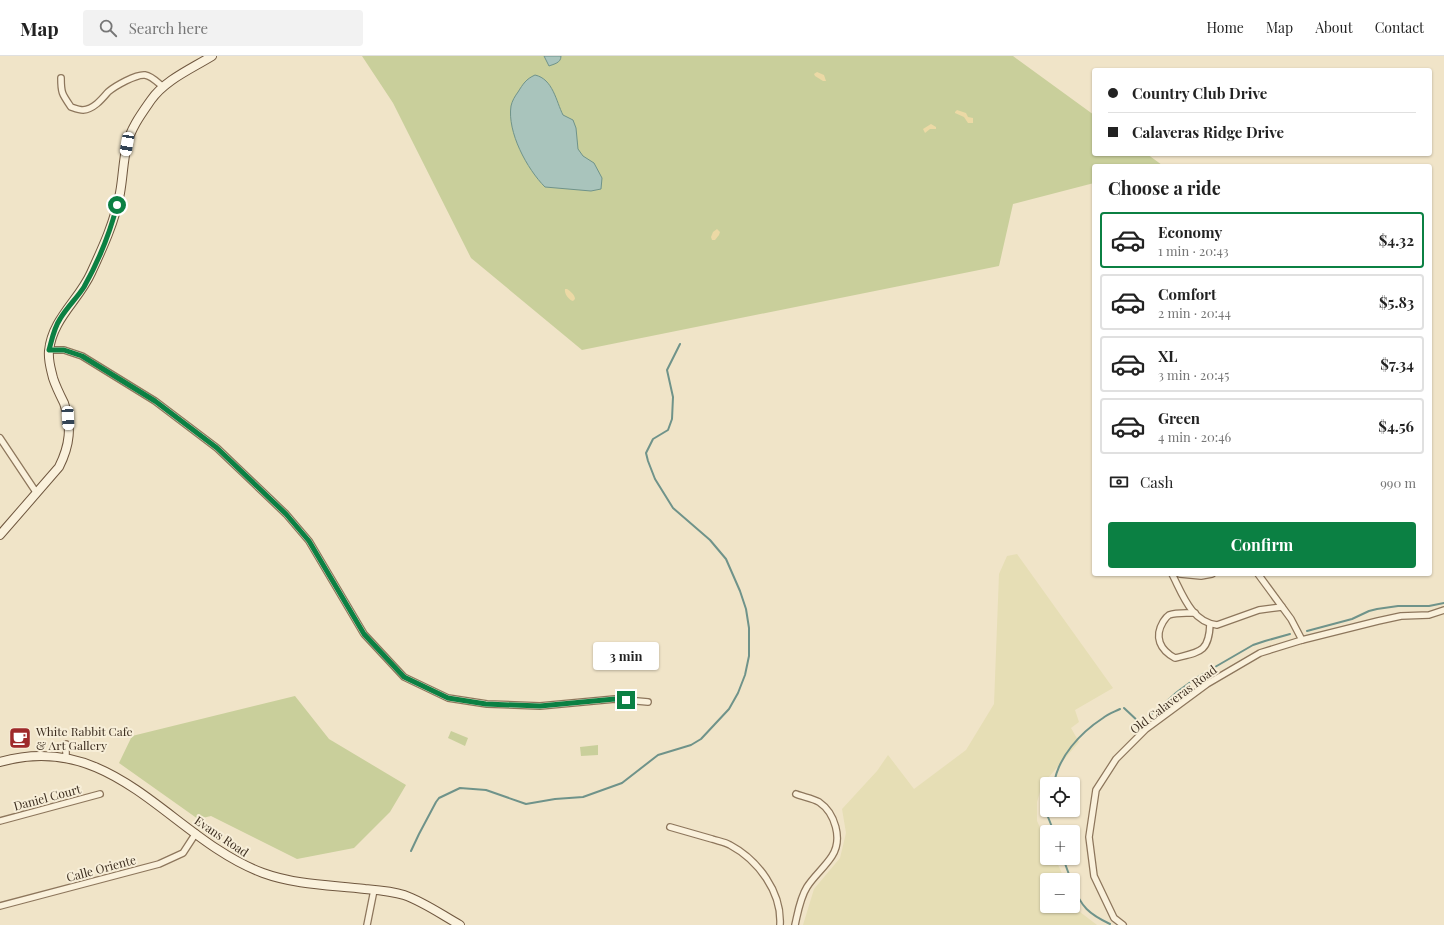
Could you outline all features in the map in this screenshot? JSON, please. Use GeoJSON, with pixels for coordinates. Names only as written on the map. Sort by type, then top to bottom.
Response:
{"type":"FeatureCollection","features":[{"type":"Feature","properties":{"kind":"street"},"geometry":{"type":"LineString","coordinates":[[0,535],[59,467],[67,450],[69,435],[68,418],[50,367],[49,350],[55,328],[60,318],[83,288],[91,274],[109,232],[120,193],[129,138],[134,127],[149,104],[163,87],[212,56]]}},
{"type":"Feature","properties":{"kind":"street"},"geometry":{"type":"LineString","coordinates":[[61,78],[61,91],[71,107],[83,110],[92,107],[102,100],[109,91],[126,80],[144,75],[151,77],[163,87]]}},
{"type":"Feature","properties":{"kind":"street"},"geometry":{"type":"LineString","coordinates":[[49,350],[64,350],[82,356],[155,401],[217,448],[286,514],[309,541],[364,634],[404,677],[448,698],[486,704],[540,706],[615,699],[648,702]]}},
{"type":"Feature","properties":{"kind":"street"},"geometry":{"type":"LineString","coordinates":[[0,438],[36,492]]}},
{"type":"Feature","properties":{"kind":"street"},"geometry":{"type":"LineString","coordinates":[[1173,576],[1187,606],[1210,624],[1217,625],[1259,610],[1282,607]]}},
{"type":"Feature","properties":{"kind":"street"},"geometry":{"type":"LineString","coordinates":[[1259,576],[1291,619],[1302,640]]}},
{"type":"Feature","properties":{"kind":"street","name":"Old Calaveras Road"},"geometry":{"type":"LineString","coordinates":[[1123,925],[1114,918],[1094,876],[1090,837],[1096,790],[1116,758],[1146,729],[1207,684],[1260,653],[1302,640],[1401,616],[1429,615],[1444,610]]}},
{"type":"Feature","properties":{"kind":"street"},"geometry":{"type":"LineString","coordinates":[[1194,613],[1175,613],[1167,616],[1159,630],[1160,642],[1165,653],[1175,658],[1195,653],[1206,647],[1210,636],[1210,624]]}},
{"type":"Feature","properties":{"kind":"street"},"geometry":{"type":"LineString","coordinates":[[66,744],[66,758]]}},
{"type":"Feature","properties":{"kind":"street","name":"Evans Road"},"geometry":{"type":"LineString","coordinates":[[0,762],[34,756],[66,758],[102,769],[139,790],[196,833],[242,864],[284,880],[374,890],[404,895],[418,901],[460,925]]}},
{"type":"Feature","properties":{"kind":"street","name":"Daniel Court"},"geometry":{"type":"LineString","coordinates":[[0,821],[100,794]]}},
{"type":"Feature","properties":{"kind":"street"},"geometry":{"type":"LineString","coordinates":[[795,925],[800,904],[807,887],[832,857],[837,848],[838,835],[830,815],[818,801],[796,794]]}},
{"type":"Feature","properties":{"kind":"street"},"geometry":{"type":"LineString","coordinates":[[670,827],[729,845],[746,856],[764,874],[776,896],[781,916],[780,925]]}},
{"type":"Feature","properties":{"kind":"street","name":"Calle Oriente"},"geometry":{"type":"LineString","coordinates":[[0,906],[159,864],[183,853],[196,833]]}},
{"type":"Feature","properties":{"kind":"street"},"geometry":{"type":"LineString","coordinates":[[367,925],[374,890]]}},
{"type":"Feature","properties":{"kind":"shaded area"},"geometry":{"type":"Polygon","coordinates":[[[1017,554],[1113,688],[1075,710],[1079,722],[1071,728],[1079,742],[1049,777],[1040,777],[1040,792],[1037,802],[1037,821],[1040,827],[1040,865],[1058,865],[1062,873],[1040,873],[1040,913],[1080,912],[1097,925],[803,925],[814,889],[840,858],[846,833],[842,809],[877,771],[888,755],[914,789],[966,750],[994,704],[999,574],[1007,556],[1017,554]]]}},
{"type":"Feature","properties":{"kind":"green space"},"geometry":{"type":"Polygon","coordinates":[[[362,56],[1013,56],[1092,114],[1092,156],[1150,156],[1161,164],[1092,164],[1092,184],[1013,204],[999,266],[582,350],[471,258],[393,103],[362,56]]]}},
{"type":"Feature","properties":{"kind":"green space"},"geometry":{"type":"Polygon","coordinates":[[[295,696],[329,739],[406,785],[390,812],[354,848],[297,859],[211,816],[198,819],[119,763],[132,736],[295,696]]]}},
{"type":"Feature","properties":{"kind":"green space"},"geometry":{"type":"Polygon","coordinates":[[[451,731],[468,738],[465,746],[448,738],[451,731]]]}},
{"type":"Feature","properties":{"kind":"green space"},"geometry":{"type":"Polygon","coordinates":[[[598,745],[598,755],[581,756],[580,747],[598,745]]]}},
{"type":"Feature","properties":{"kind":"sand"},"geometry":{"type":"Polygon","coordinates":[[[817,72],[824,75],[826,81],[823,81],[815,76],[814,74],[817,72]]]}},
{"type":"Feature","properties":{"kind":"sand"},"geometry":{"type":"Polygon","coordinates":[[[957,110],[966,113],[968,117],[973,118],[973,123],[968,123],[964,117],[955,113],[957,110]]]}},
{"type":"Feature","properties":{"kind":"sand"},"geometry":{"type":"Polygon","coordinates":[[[931,124],[936,127],[936,129],[930,129],[925,133],[923,129],[931,124]]]}},
{"type":"Feature","properties":{"kind":"sand"},"geometry":{"type":"Polygon","coordinates":[[[717,229],[720,232],[719,235],[715,240],[712,240],[711,237],[713,232],[717,229]]]}},
{"type":"Feature","properties":{"kind":"sand"},"geometry":{"type":"Polygon","coordinates":[[[565,289],[571,292],[575,298],[573,301],[565,293],[565,289]]]}},
{"type":"Feature","properties":{"kind":"water"},"geometry":{"type":"Polygon","coordinates":[[[544,56],[561,56],[561,58],[559,62],[549,66],[544,56]]]}},
{"type":"Feature","properties":{"kind":"water"},"geometry":{"type":"Polygon","coordinates":[[[535,75],[546,81],[553,91],[563,115],[573,120],[576,128],[578,149],[583,156],[594,163],[602,178],[601,189],[591,191],[545,187],[525,160],[515,138],[512,127],[511,106],[523,84],[535,75]]]}},
{"type":"Feature","properties":{"kind":"waterway"},"geometry":{"type":"LineString","coordinates":[[411,851],[439,798],[460,788],[486,790],[526,804],[555,799],[583,797],[622,783],[658,755],[691,745],[701,739],[729,709],[738,693],[745,675],[749,656],[749,628],[746,609],[740,591],[726,559],[710,540],[673,508],[655,479],[646,453],[653,439],[668,430],[672,419],[673,397],[667,370],[680,344]]}},
{"type":"Feature","properties":{"kind":"waterway"},"geometry":{"type":"LineString","coordinates":[[1307,631],[1352,619],[1377,609],[1398,606],[1429,606],[1444,603]]}},
{"type":"Feature","properties":{"kind":"waterway"},"geometry":{"type":"LineString","coordinates":[[1149,716],[1196,678],[1253,645],[1290,634]]}},
{"type":"Feature","properties":{"kind":"waterway"},"geometry":{"type":"LineString","coordinates":[[1124,708],[1140,723]]}},
{"type":"Feature","properties":{"kind":"waterway"},"geometry":{"type":"LineString","coordinates":[[1055,777],[1065,755],[1078,738],[1094,724],[1120,709]]}},
{"type":"Feature","properties":{"kind":"waterway"},"geometry":{"type":"LineString","coordinates":[[1048,817],[1051,825]]}},
{"type":"Feature","properties":{"kind":"waterway"},"geometry":{"type":"LineString","coordinates":[[1066,865],[1068,873]]}},
{"type":"Feature","properties":{"kind":"waterway"},"geometry":{"type":"LineString","coordinates":[[1080,900],[1096,917],[1110,924]]}},
{"type":"Feature","properties":{"kind":"place","name":"White Rabbit Cafe & Art Gallery"},"geometry":{"type":"Point","coordinates":[20,738]}},
{"type":"Feature","properties":{"kind":"route"},"geometry":{"type":"LineString","coordinates":[[117,205],[109,232],[91,274],[83,288],[60,318],[55,328],[49,350],[64,350],[82,356],[155,401],[217,448],[286,514],[309,541],[364,634],[404,677],[448,698],[486,704],[540,706],[615,699],[626,700]]}}]}
